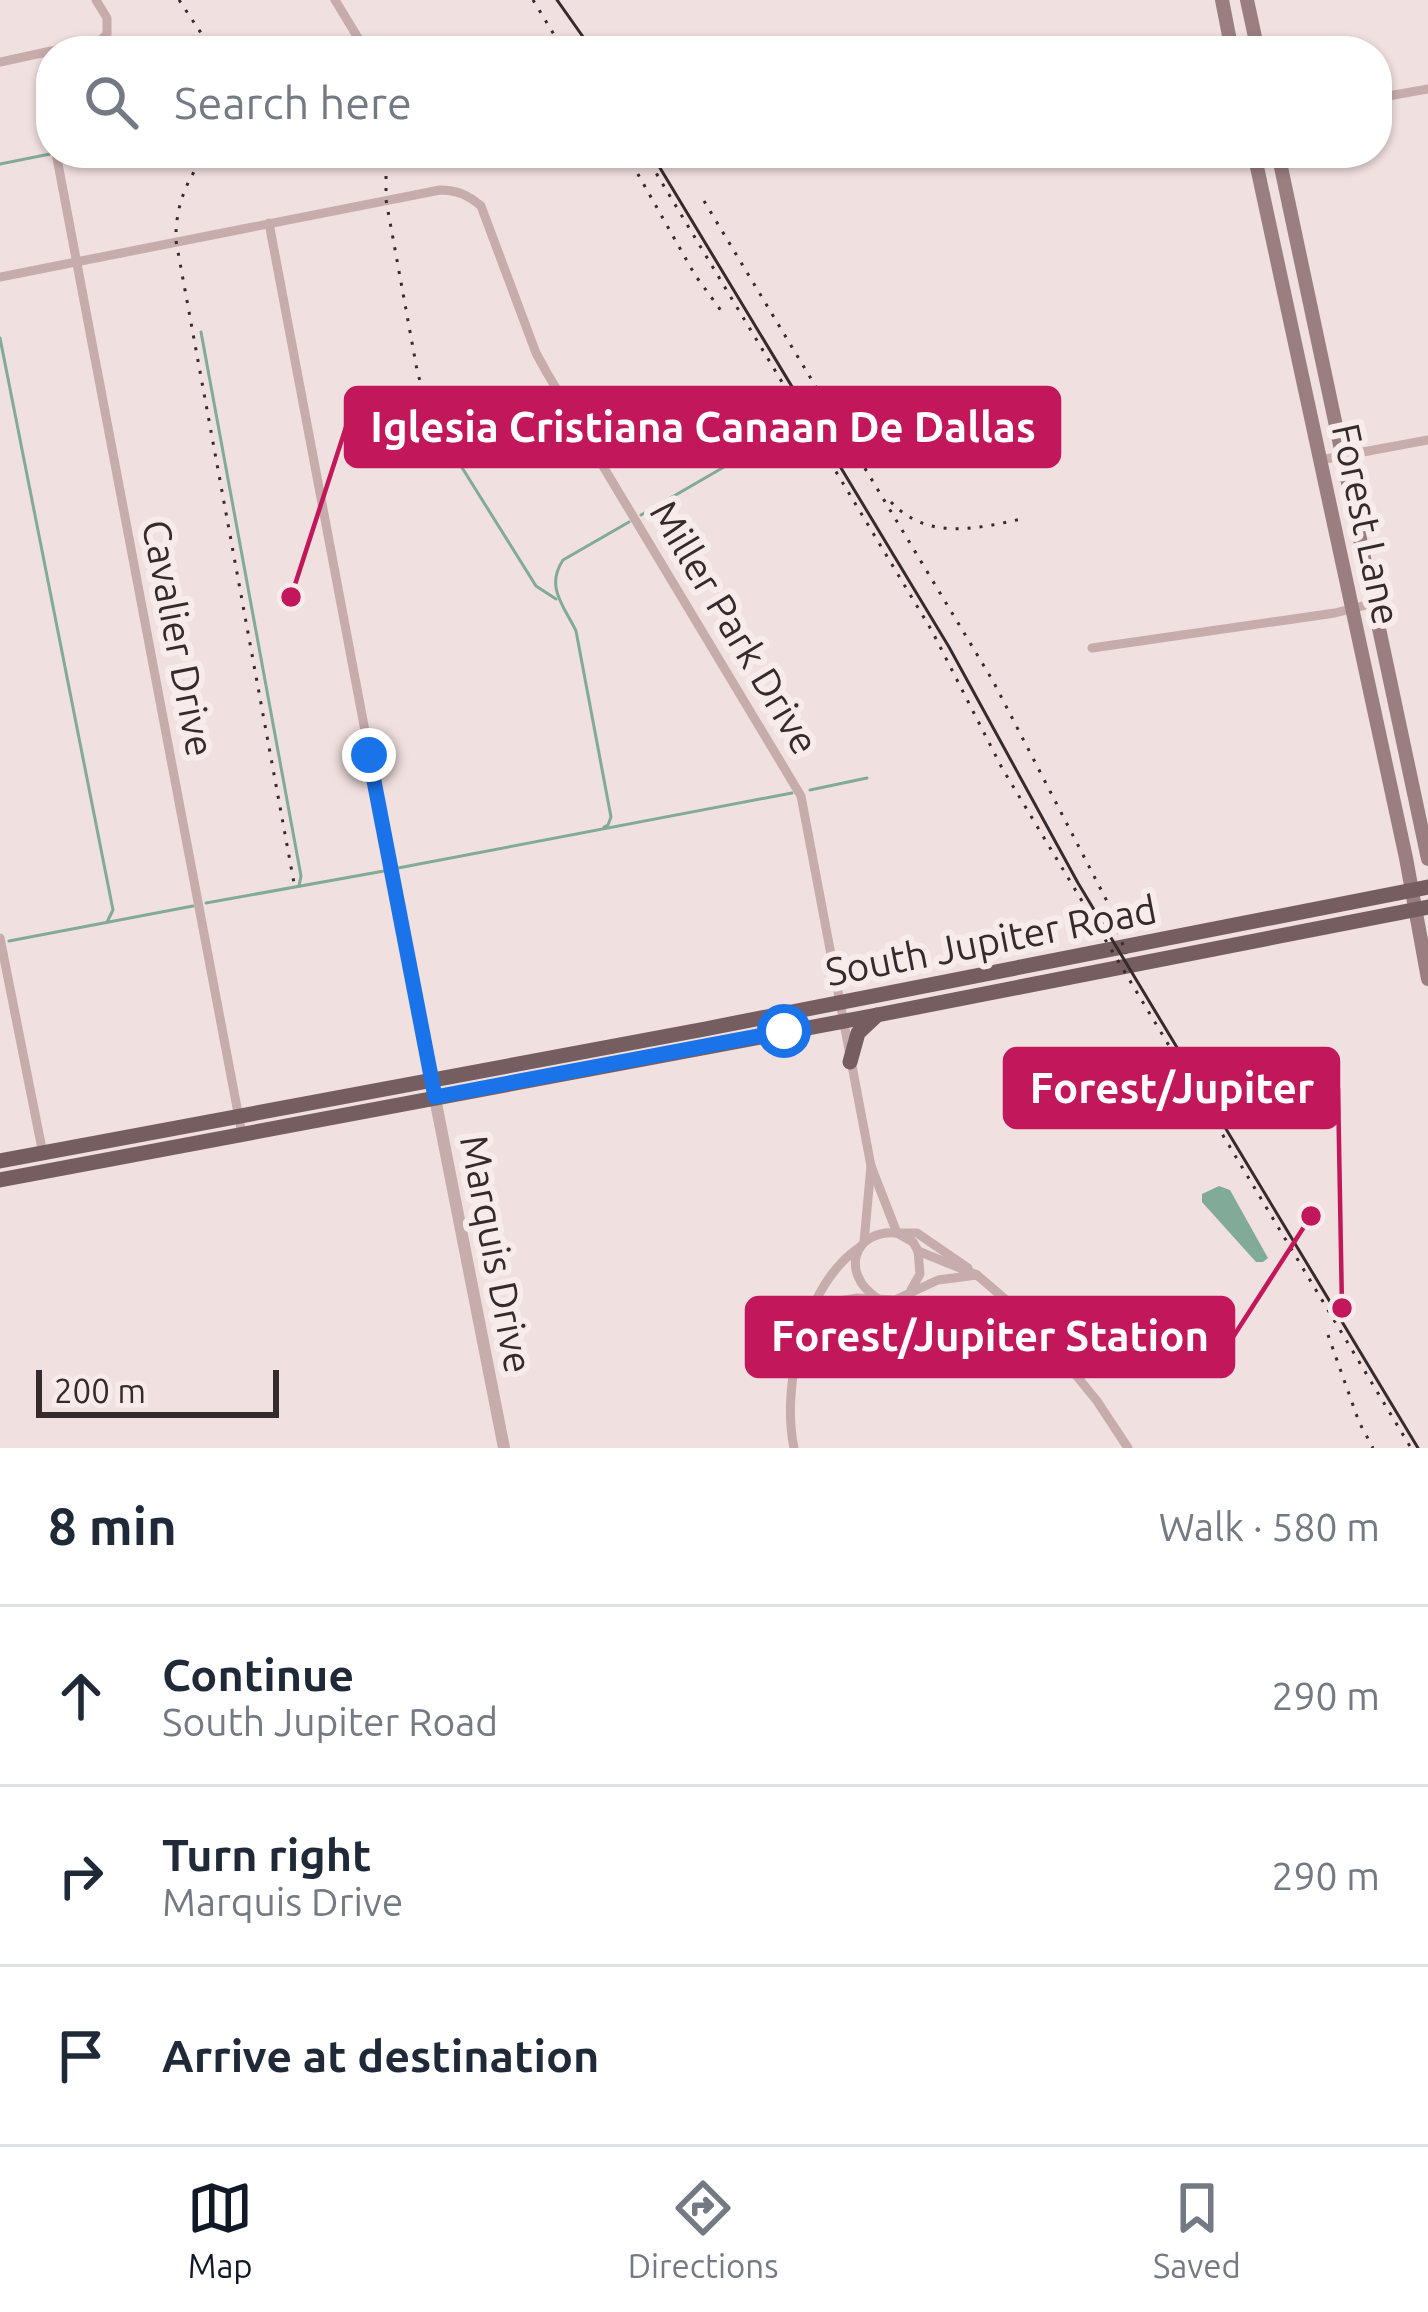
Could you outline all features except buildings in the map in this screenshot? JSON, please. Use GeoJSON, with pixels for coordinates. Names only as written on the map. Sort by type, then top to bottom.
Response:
{"type":"FeatureCollection","features":[{"type":"Feature","properties":{"kind":"main road"},"geometry":{"type":"LineString","coordinates":[[1222,0],[1229,36]]}},
{"type":"Feature","properties":{"kind":"main road"},"geometry":{"type":"LineString","coordinates":[[1247,0],[1255,36]]}},
{"type":"Feature","properties":{"kind":"main road","name":"Forest Lane"},"geometry":{"type":"LineString","coordinates":[[1257,168],[1351,610],[1420,889],[1428,979]]}},
{"type":"Feature","properties":{"kind":"main road","name":"Forest Lane"},"geometry":{"type":"LineString","coordinates":[[1281,168],[1428,859]]}},
{"type":"Feature","properties":{"kind":"main road"},"geometry":{"type":"LineString","coordinates":[[1286,302],[1309,297]]}},
{"type":"Feature","properties":{"kind":"main road","name":"South Jupiter Road"},"geometry":{"type":"LineString","coordinates":[[638,1050],[877,1015],[1004,980],[1420,889]]}},
{"type":"Feature","properties":{"kind":"main road","name":"South Jupiter Road"},"geometry":{"type":"LineString","coordinates":[[0,1162],[140,1154],[840,1003],[1246,943],[1422,908]]}},
{"type":"Feature","properties":{"kind":"main road"},"geometry":{"type":"LineString","coordinates":[[1242,925],[1246,943]]}},
{"type":"Feature","properties":{"kind":"main road"},"geometry":{"type":"LineString","coordinates":[[850,1062],[858,1033],[877,1015]]}},
{"type":"Feature","properties":{"kind":"main road","name":"South Jupiter Road"},"geometry":{"type":"LineString","coordinates":[[0,1180],[137,1135],[239,1115],[433,1089]]}},
{"type":"Feature","properties":{"kind":"main road"},"geometry":{"type":"LineString","coordinates":[[137,1135],[140,1154]]}},
{"type":"Feature","properties":{"kind":"street"},"geometry":{"type":"LineString","coordinates":[[96,0],[107,18],[105,36]]}},
{"type":"Feature","properties":{"kind":"street"},"geometry":{"type":"LineString","coordinates":[[335,0],[357,36]]}},
{"type":"Feature","properties":{"kind":"street"},"geometry":{"type":"LineString","coordinates":[[0,62],[36,54]]}},
{"type":"Feature","properties":{"kind":"street"},"geometry":{"type":"LineString","coordinates":[[1392,95],[1428,89]]}},
{"type":"Feature","properties":{"kind":"street","name":"Cavalier Drive"},"geometry":{"type":"LineString","coordinates":[[59,168],[242,1134]]}},
{"type":"Feature","properties":{"kind":"street","name":"Miller Park Drive"},"geometry":{"type":"LineString","coordinates":[[0,277],[440,190],[454,190],[481,206],[545,369],[801,796],[871,1166]]}},
{"type":"Feature","properties":{"kind":"street","name":"Marquis Drive"},"geometry":{"type":"LineString","coordinates":[[269,224],[504,1448]]}},
{"type":"Feature","properties":{"kind":"street"},"geometry":{"type":"LineString","coordinates":[[1320,460],[1428,440]]}},
{"type":"Feature","properties":{"kind":"street"},"geometry":{"type":"LineString","coordinates":[[1092,648],[1374,603]]}},
{"type":"Feature","properties":{"kind":"street"},"geometry":{"type":"LineString","coordinates":[[0,938],[44,1162]]}},
{"type":"Feature","properties":{"kind":"street"},"geometry":{"type":"LineString","coordinates":[[871,1166],[898,1233],[918,1250],[920,1274],[908,1294]]}},
{"type":"Feature","properties":{"kind":"street"},"geometry":{"type":"LineString","coordinates":[[871,1166],[862,1245],[855,1261],[858,1279],[880,1300]]}},
{"type":"Feature","properties":{"kind":"street"},"geometry":{"type":"LineString","coordinates":[[794,1448],[791,1399],[809,1309],[862,1245],[883,1233],[917,1233],[977,1275],[1034,1324],[1097,1401],[1128,1448]]}},
{"type":"Feature","properties":{"kind":"street"},"geometry":{"type":"LineString","coordinates":[[918,1250],[977,1275]]}},
{"type":"Feature","properties":{"kind":"street"},"geometry":{"type":"LineString","coordinates":[[803,1329],[832,1302],[895,1300],[938,1280],[977,1275]]}},
{"type":"Feature","properties":{"kind":"shaded area"},"geometry":{"type":"Polygon","coordinates":[[[1219,1186],[1230,1190],[1268,1258],[1263,1262],[1256,1262],[1202,1202],[1202,1194],[1219,1186]]]}},
{"type":"Feature","properties":{"kind":"waterway"},"geometry":{"type":"LineString","coordinates":[[0,164],[36,157]]}},
{"type":"Feature","properties":{"kind":"waterway"},"geometry":{"type":"LineString","coordinates":[[201,332],[301,876],[299,886]]}},
{"type":"Feature","properties":{"kind":"waterway"},"geometry":{"type":"LineString","coordinates":[[0,338],[113,910],[107,922]]}},
{"type":"Feature","properties":{"kind":"waterway"},"geometry":{"type":"LineString","coordinates":[[641,515],[788,430]]}},
{"type":"Feature","properties":{"kind":"waterway"},"geometry":{"type":"LineString","coordinates":[[451,450],[536,586],[556,599]]}},
{"type":"Feature","properties":{"kind":"waterway"},"geometry":{"type":"LineString","coordinates":[[604,827],[611,817],[576,631],[558,596],[556,579],[563,560],[629,522]]}},
{"type":"Feature","properties":{"kind":"waterway"},"geometry":{"type":"LineString","coordinates":[[810,790],[867,778]]}},
{"type":"Feature","properties":{"kind":"waterway"},"geometry":{"type":"LineString","coordinates":[[398,868],[792,793]]}},
{"type":"Feature","properties":{"kind":"waterway"},"geometry":{"type":"LineString","coordinates":[[206,903],[384,871]]}},
{"type":"Feature","properties":{"kind":"waterway"},"geometry":{"type":"LineString","coordinates":[[9,941],[193,906]]}},
{"type":"Feature","properties":{"kind":"tram line"},"geometry":{"type":"LineString","coordinates":[[557,0],[582,36]]}},
{"type":"Feature","properties":{"kind":"tram line"},"geometry":{"type":"LineString","coordinates":[[660,168],[949,647],[1078,883],[1418,1448]]}},
{"type":"Feature","properties":{"kind":"railway"},"geometry":{"type":"LineString","coordinates":[[179,0],[203,36]]}},
{"type":"Feature","properties":{"kind":"railway"},"geometry":{"type":"LineString","coordinates":[[533,0],[555,36]]}},
{"type":"Feature","properties":{"kind":"railway"},"geometry":{"type":"LineString","coordinates":[[198,168],[183,194],[176,241],[294,883]]}},
{"type":"Feature","properties":{"kind":"railway"},"geometry":{"type":"LineString","coordinates":[[388,168],[386,200],[417,370],[424,396],[447,438]]}},
{"type":"Feature","properties":{"kind":"railway"},"geometry":{"type":"LineString","coordinates":[[634,168],[695,275],[722,312]]}},
{"type":"Feature","properties":{"kind":"railway"},"geometry":{"type":"LineString","coordinates":[[653,168],[932,631],[1002,768],[1411,1448]]}},
{"type":"Feature","properties":{"kind":"railway"},"geometry":{"type":"LineString","coordinates":[[704,201],[993,681],[1110,907],[1126,954]]}},
{"type":"Feature","properties":{"kind":"railway"},"geometry":{"type":"LineString","coordinates":[[891,502],[906,515],[938,527],[973,528],[1026,518]]}},
{"type":"Feature","properties":{"kind":"railway"},"geometry":{"type":"LineString","coordinates":[[1328,1335],[1373,1448]]}},
{"type":"Feature","properties":{"kind":"place","name":"Iglesia Cristiana Canaan De Dallas"},"geometry":{"type":"Point","coordinates":[291,597]}},
{"type":"Feature","properties":{"kind":"place","name":"Forest/Jupiter Station"},"geometry":{"type":"Point","coordinates":[1311,1216]}},
{"type":"Feature","properties":{"kind":"place","name":"Forest/Jupiter"},"geometry":{"type":"Point","coordinates":[1342,1308]}},
{"type":"Feature","properties":{"kind":"route"},"geometry":{"type":"LineString","coordinates":[[369,755],[435,1097],[784,1031]]}}]}
